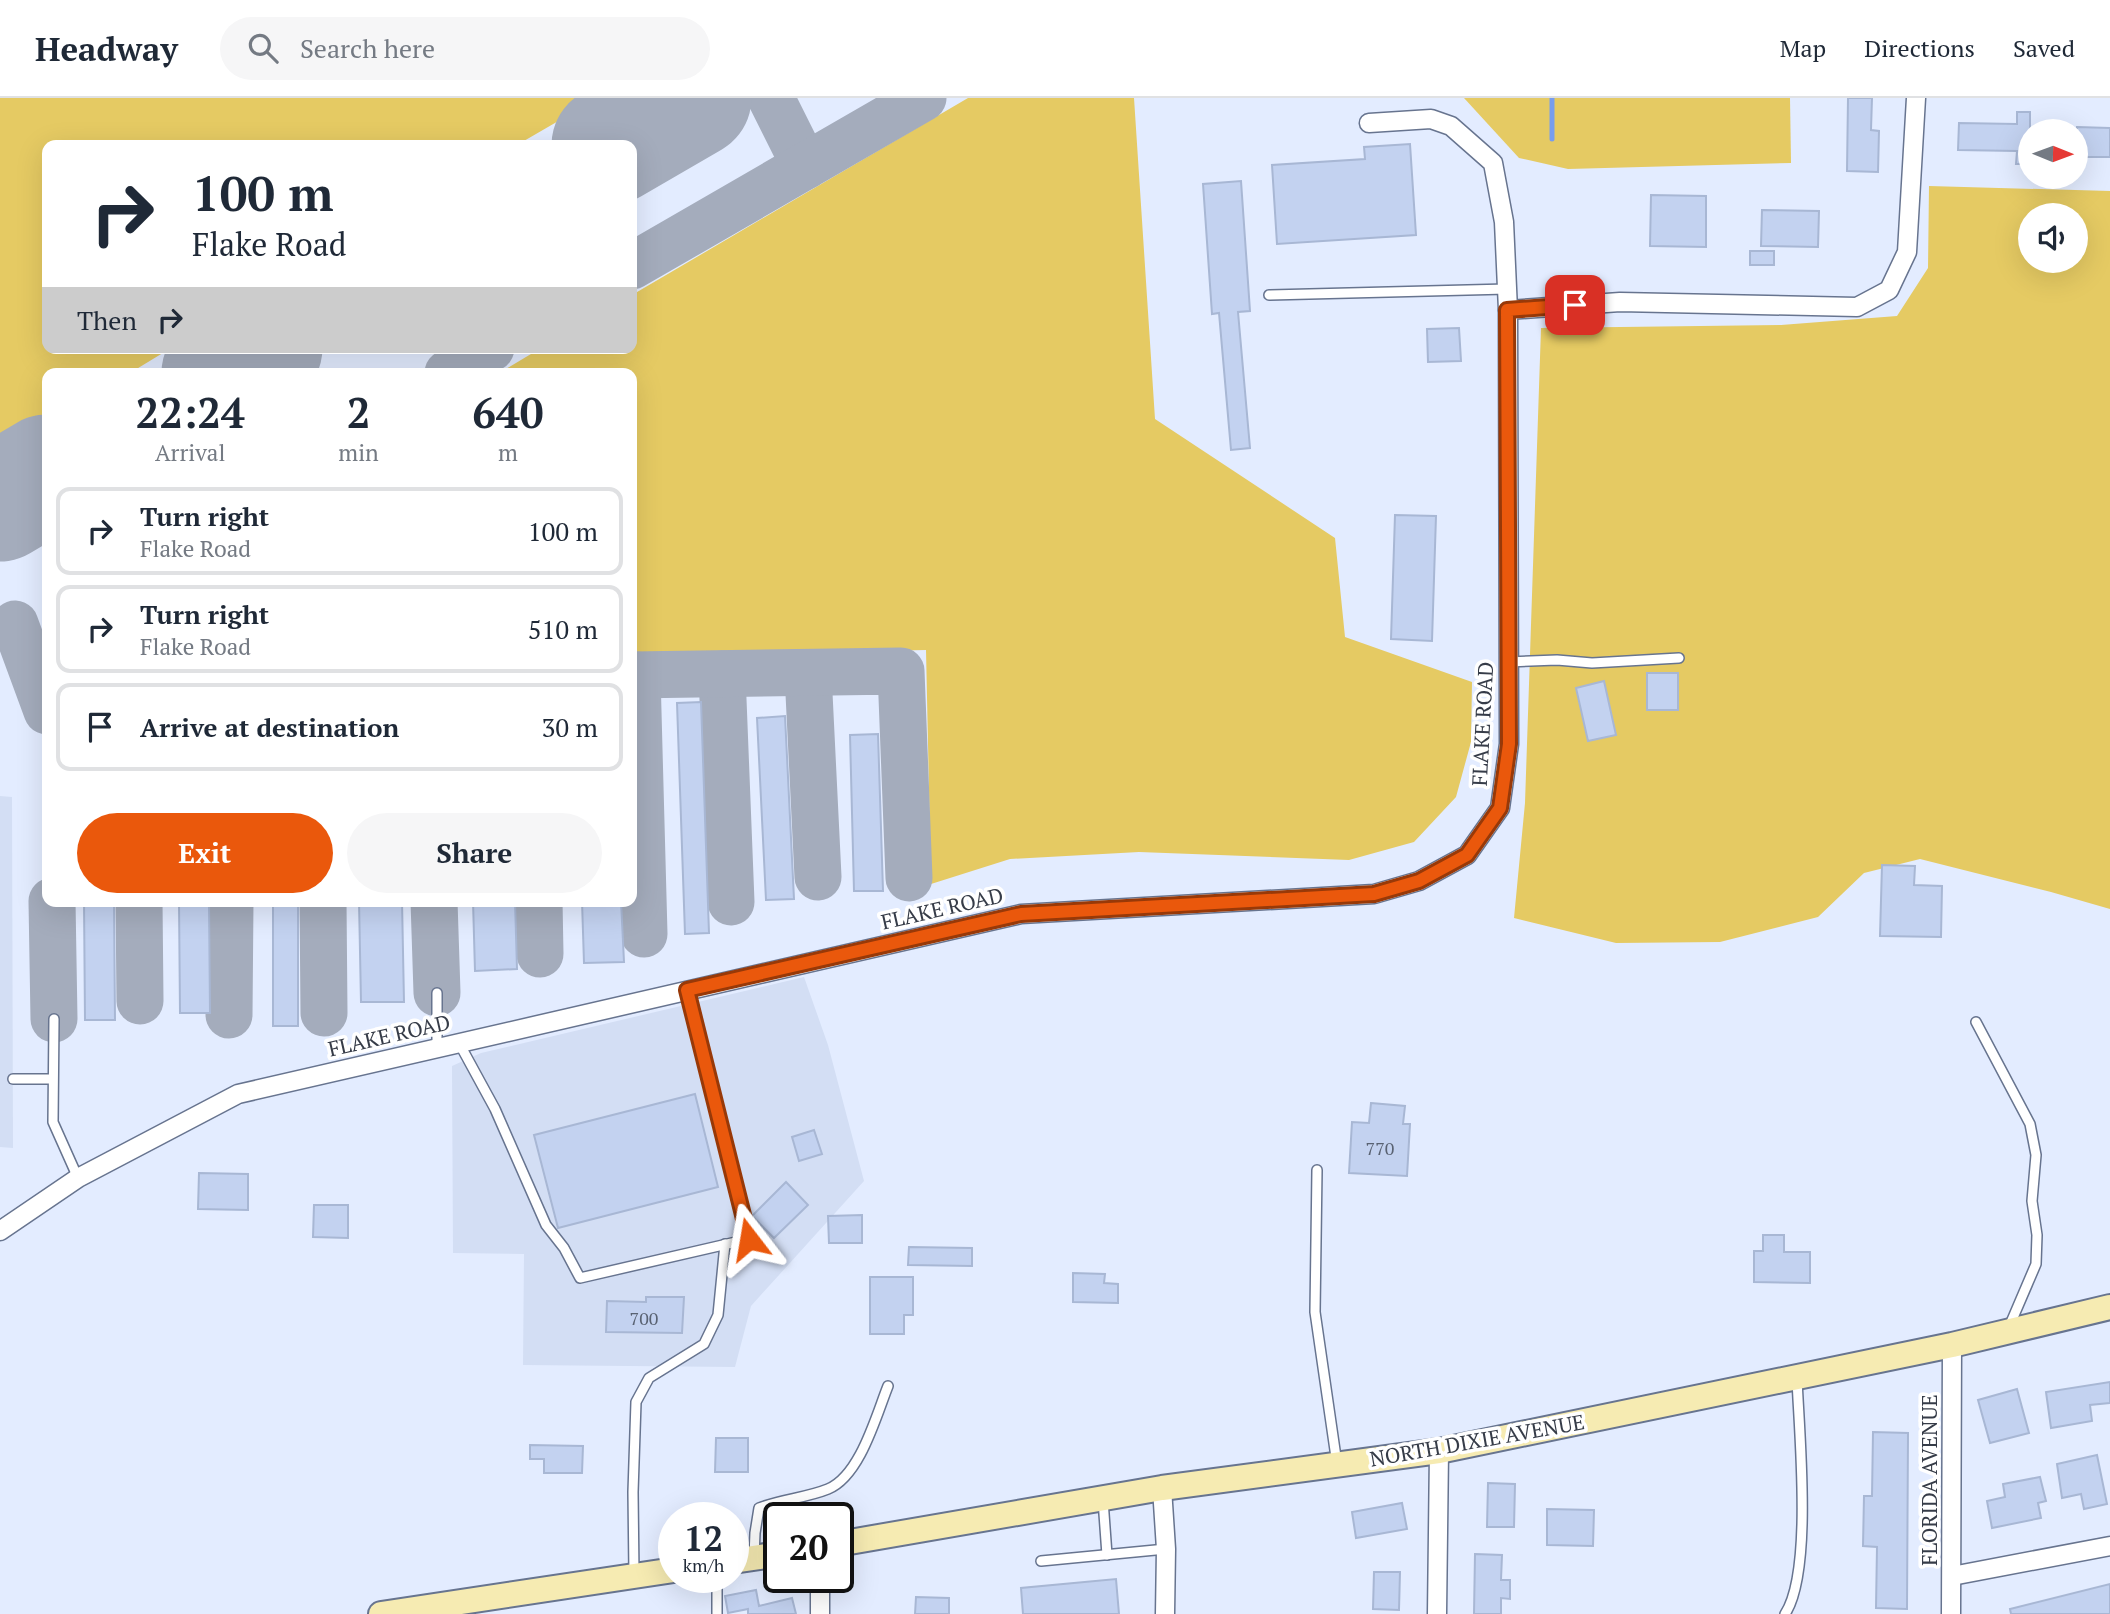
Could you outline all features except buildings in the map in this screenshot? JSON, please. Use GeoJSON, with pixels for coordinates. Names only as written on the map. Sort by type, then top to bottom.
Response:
{"type":"FeatureCollection","features":[{"type":"Feature","properties":{"kind":"street"},"geometry":{"type":"LineString","coordinates":[[1507,310],[1620,302],[1857,307],[1889,290],[1907,253],[1916,98]]}},
{"type":"Feature","properties":{"kind":"street","name":"FLAKE ROAD"},"geometry":{"type":"LineString","coordinates":[[0,1231],[78,1178],[238,1094],[1021,914],[1374,894],[1419,881],[1467,855],[1500,808],[1509,744],[1507,289],[1504,222],[1493,163],[1451,126],[1431,120],[1369,123]]}},
{"type":"Feature","properties":{"kind":"street","name":"NORTH DIXIE AVENUE"},"geometry":{"type":"LineString","coordinates":[[854,1541],[1162,1488],[1438,1451],[1952,1345],[2110,1307]]}},
{"type":"Feature","properties":{"kind":"street","name":"FLORIDA AVENUE"},"geometry":{"type":"LineString","coordinates":[[1951,1614],[1952,1345]]}},
{"type":"Feature","properties":{"kind":"street"},"geometry":{"type":"LineString","coordinates":[[1437,1614],[1438,1451]]}},
{"type":"Feature","properties":{"kind":"street"},"geometry":{"type":"LineString","coordinates":[[1162,1488],[1166,1549],[1165,1614]]}},
{"type":"Feature","properties":{"kind":"street"},"geometry":{"type":"LineString","coordinates":[[1952,1576],[2110,1546]]}},
{"type":"Feature","properties":{"kind":"street"},"geometry":{"type":"LineString","coordinates":[[380,1614],[658,1572]]}},
{"type":"Feature","properties":{"kind":"street"},"geometry":{"type":"LineString","coordinates":[[820,1593],[820,1614]]}},
{"type":"Feature","properties":{"kind":"lane"},"geometry":{"type":"LineString","coordinates":[[1269,295],[1507,289]]}},
{"type":"Feature","properties":{"kind":"lane"},"geometry":{"type":"LineString","coordinates":[[1508,662],[1557,660],[1592,663],[1679,658]]}},
{"type":"Feature","properties":{"kind":"lane"},"geometry":{"type":"LineString","coordinates":[[459,1043],[495,1109],[546,1225],[564,1248],[580,1278],[749,1239],[687,990]]}},
{"type":"Feature","properties":{"kind":"lane"},"geometry":{"type":"LineString","coordinates":[[437,993],[437,1048]]}},
{"type":"Feature","properties":{"kind":"lane"},"geometry":{"type":"LineString","coordinates":[[54,1019],[53,1122],[78,1178]]}},
{"type":"Feature","properties":{"kind":"lane"},"geometry":{"type":"LineString","coordinates":[[1976,1022],[2030,1124],[2036,1155],[2032,1201],[2037,1235],[2036,1264],[2007,1332]]}},
{"type":"Feature","properties":{"kind":"lane"},"geometry":{"type":"LineString","coordinates":[[13,1079],[52,1079]]}},
{"type":"Feature","properties":{"kind":"lane"},"geometry":{"type":"LineString","coordinates":[[1317,1170],[1315,1312],[1337,1464]]}},
{"type":"Feature","properties":{"kind":"lane"},"geometry":{"type":"LineString","coordinates":[[634,1576],[636,1402],[649,1378],[704,1344],[718,1315],[725,1244]]}},
{"type":"Feature","properties":{"kind":"lane"},"geometry":{"type":"LineString","coordinates":[[1785,1614],[1791,1604],[1800,1549],[1802,1490],[1797,1377]]}},
{"type":"Feature","properties":{"kind":"lane"},"geometry":{"type":"LineString","coordinates":[[749,1547],[755,1533],[759,1508],[777,1500],[801,1498],[832,1487],[852,1471],[888,1386]]}},
{"type":"Feature","properties":{"kind":"lane"},"geometry":{"type":"LineString","coordinates":[[1103,1498],[1107,1555]]}},
{"type":"Feature","properties":{"kind":"lane"},"geometry":{"type":"LineString","coordinates":[[1041,1561],[1166,1549]]}},
{"type":"Feature","properties":{"kind":"lane"},"geometry":{"type":"LineString","coordinates":[[717,1593],[717,1614]]}},
{"type":"Feature","properties":{"kind":"shaded area"},"geometry":{"type":"Polygon","coordinates":[[[0,98],[598,98],[526,140],[42,140],[42,354],[161,354],[138,368],[42,368],[42,424],[0,449],[0,98]]]}},
{"type":"Feature","properties":{"kind":"shaded area"},"geometry":{"type":"Polygon","coordinates":[[[968,98],[1134,98],[1155,419],[1335,538],[1345,637],[1472,682],[1471,742],[1456,797],[1414,842],[1349,860],[1139,852],[1010,859],[931,884],[926,650],[637,656],[637,368],[507,368],[531,354],[637,354],[637,292],[968,98]]]}},
{"type":"Feature","properties":{"kind":"shaded area"},"geometry":{"type":"Polygon","coordinates":[[[1464,98],[1790,98],[1791,163],[1568,169],[1519,158],[1464,98]]]}},
{"type":"Feature","properties":{"kind":"shaded area"},"geometry":{"type":"Polygon","coordinates":[[[1929,186],[2110,191],[2110,909],[1920,859],[1864,873],[1818,917],[1720,942],[1616,943],[1514,918],[1525,803],[1541,328],[1781,325],[1897,316],[1928,268],[1929,186]]]}},
{"type":"Feature","properties":{"kind":"shaded area"},"geometry":{"type":"Polygon","coordinates":[[[0,796],[12,797],[13,1148],[0,1147],[0,796]]]}},
{"type":"Feature","properties":{"kind":"shaded area"},"geometry":{"type":"Polygon","coordinates":[[[804,977],[828,1045],[864,1181],[751,1306],[735,1367],[523,1365],[524,1254],[453,1253],[452,1066],[481,1053],[804,977]]]}},
{"type":"Feature","properties":{"kind":"waterway"},"geometry":{"type":"LineString","coordinates":[[1552,98],[1552,139]]}},
{"type":"Feature","properties":{"kind":"taxiway"},"geometry":{"type":"LineString","coordinates":[[771,98],[805,166]]}},
{"type":"Feature","properties":{"kind":"taxiway"},"geometry":{"type":"LineString","coordinates":[[637,263],[923,98]]}},
{"type":"Feature","properties":{"kind":"taxiway"},"geometry":{"type":"LineString","coordinates":[[457,368],[481,354]]}},
{"type":"Feature","properties":{"kind":"taxiway"},"geometry":{"type":"LineString","coordinates":[[15,624],[42,697]]}},
{"type":"Feature","properties":{"kind":"taxiway"},"geometry":{"type":"LineString","coordinates":[[637,675],[901,671],[909,878]]}},
{"type":"Feature","properties":{"kind":"taxiway"},"geometry":{"type":"LineString","coordinates":[[808,673],[818,877]]}},
{"type":"Feature","properties":{"kind":"taxiway"},"geometry":{"type":"LineString","coordinates":[[722,674],[731,902]]}},
{"type":"Feature","properties":{"kind":"taxiway"},"geometry":{"type":"LineString","coordinates":[[637,675],[644,934]]}},
{"type":"Feature","properties":{"kind":"taxiway"},"geometry":{"type":"LineString","coordinates":[[52,907],[54,1019]]}},
{"type":"Feature","properties":{"kind":"taxiway"},"geometry":{"type":"LineString","coordinates":[[139,907],[140,1001]]}},
{"type":"Feature","properties":{"kind":"taxiway"},"geometry":{"type":"LineString","coordinates":[[229,1015],[230,907]]}},
{"type":"Feature","properties":{"kind":"taxiway"},"geometry":{"type":"LineString","coordinates":[[323,907],[324,1013]]}},
{"type":"Feature","properties":{"kind":"taxiway"},"geometry":{"type":"LineString","coordinates":[[434,907],[437,993]]}},
{"type":"Feature","properties":{"kind":"taxiway"},"geometry":{"type":"LineString","coordinates":[[539,907],[540,954]]}},
{"type":"Feature","properties":{"kind":"runway"},"geometry":{"type":"LineString","coordinates":[[620,140],[692,98]]}},
{"type":"Feature","properties":{"kind":"runway"},"geometry":{"type":"LineString","coordinates":[[229,368],[253,354]]}},
{"type":"Feature","properties":{"kind":"runway"},"geometry":{"type":"LineString","coordinates":[[0,502],[42,477]]}},
{"type":"Feature","properties":{"kind":"route"},"geometry":{"type":"LineString","coordinates":[[749,1239],[687,990],[1021,914],[1374,894],[1419,881],[1467,855],[1500,808],[1509,744],[1507,310],[1575,305]]}}]}
